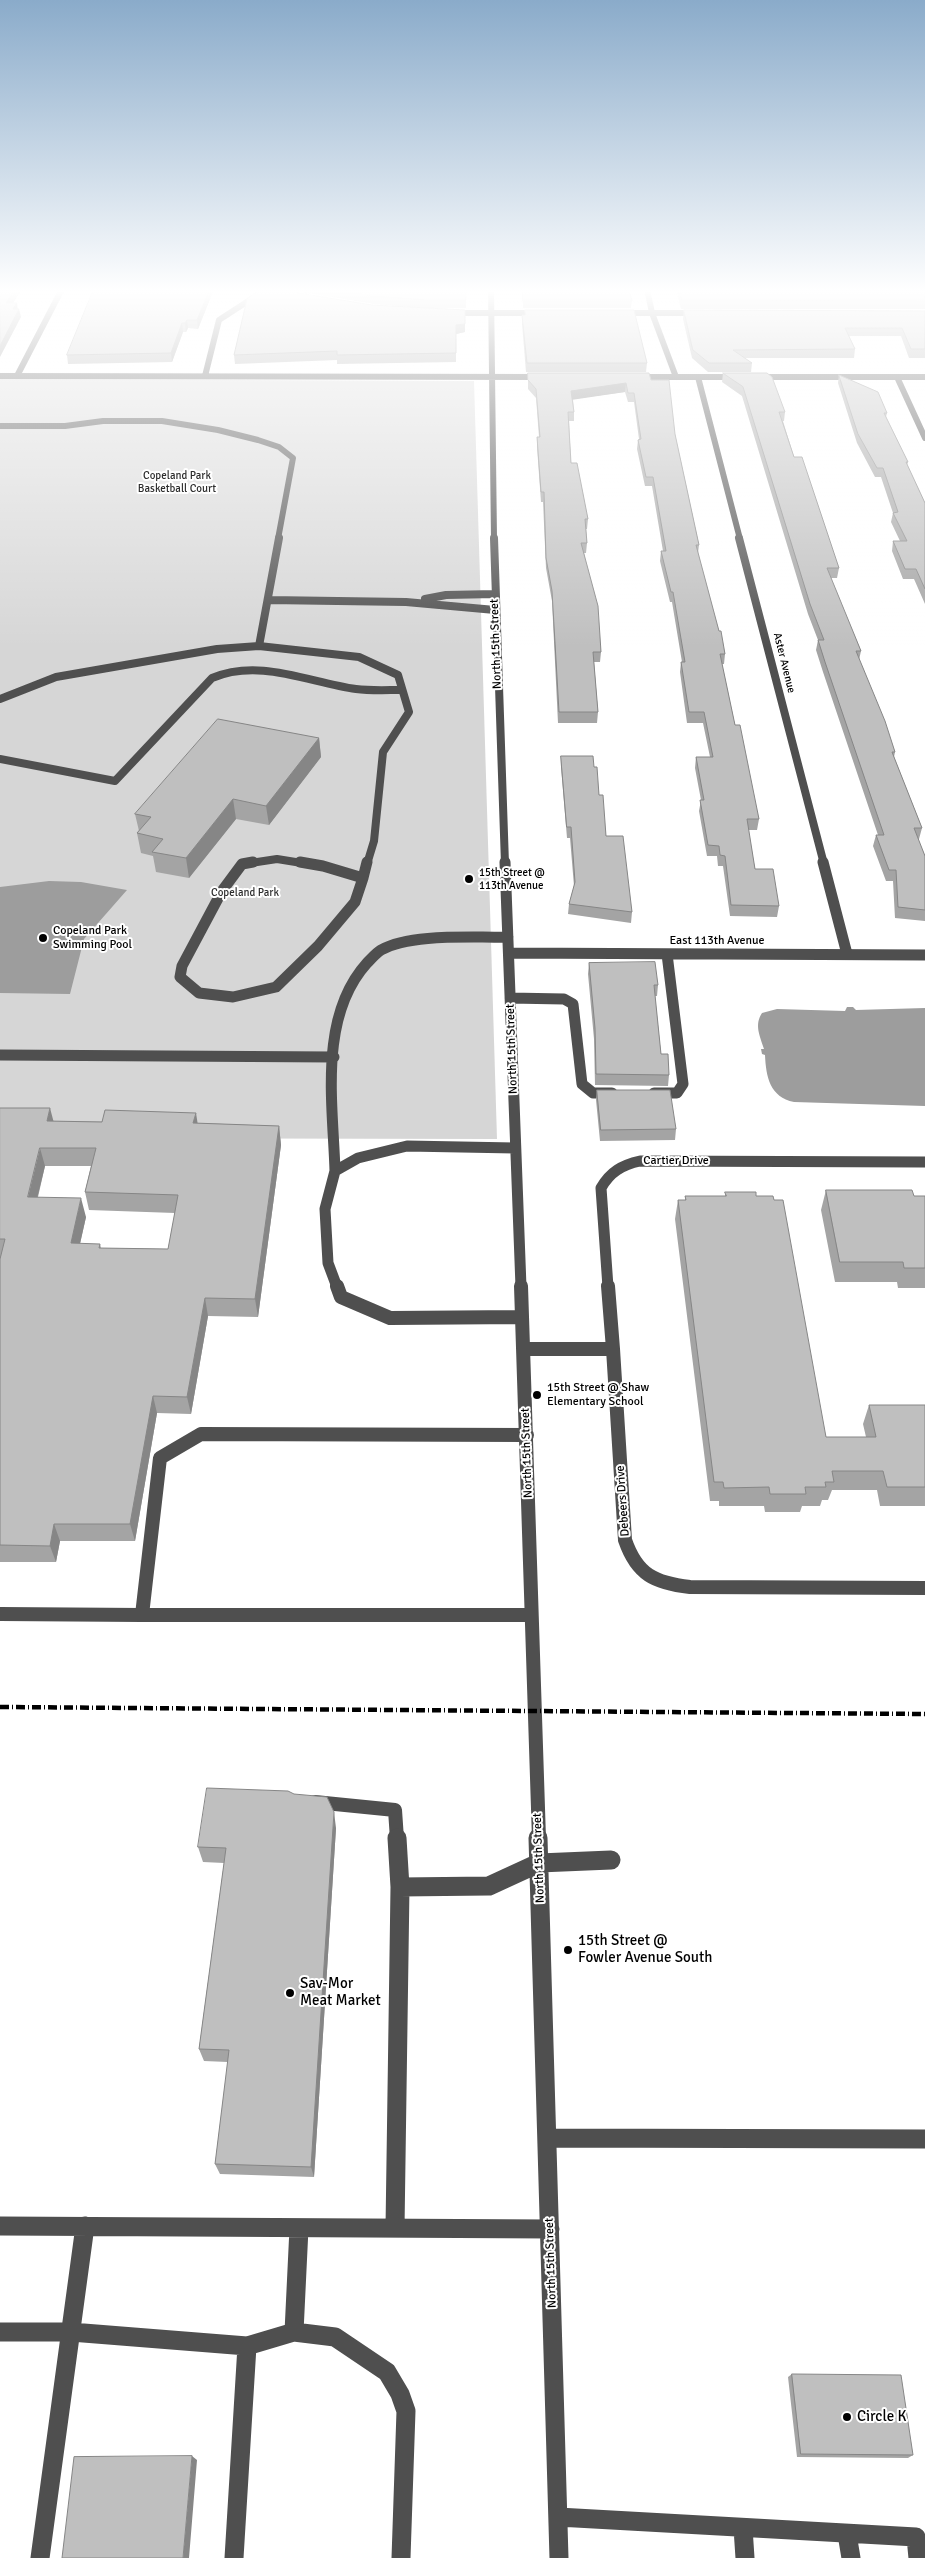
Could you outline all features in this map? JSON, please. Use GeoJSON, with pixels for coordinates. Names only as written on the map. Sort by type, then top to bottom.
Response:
{"type":"FeatureCollection","features":[{"type":"Feature","properties":{"kind":"street","name":"North 15th Street"},"geometry":{"type":"LineString","coordinates":[[491,408],[494,594],[527,1435],[559,2558]]}},
{"type":"Feature","properties":{"kind":"street","name":"Aster Avenue"},"geometry":{"type":"LineString","coordinates":[[706,408],[847,954]]}},
{"type":"Feature","properties":{"kind":"street"},"geometry":{"type":"LineString","coordinates":[[911,408],[925,438]]}},
{"type":"Feature","properties":{"kind":"street"},"geometry":{"type":"LineString","coordinates":[[0,426],[65,426],[103,421],[162,421],[218,430],[279,447],[293,458],[269,600],[259,646]]}},
{"type":"Feature","properties":{"kind":"street"},"geometry":{"type":"LineString","coordinates":[[406,602],[446,595],[494,594]]}},
{"type":"Feature","properties":{"kind":"street"},"geometry":{"type":"LineString","coordinates":[[269,600],[406,602],[495,610]]}},
{"type":"Feature","properties":{"kind":"street"},"geometry":{"type":"LineString","coordinates":[[0,699],[56,677],[216,649],[259,646],[359,657],[398,674],[409,712],[383,752],[374,841],[363,878],[355,902],[318,946],[276,987],[233,997],[199,993],[180,977],[182,966],[218,900],[242,864],[277,859],[323,866],[363,878]]}},
{"type":"Feature","properties":{"kind":"street"},"geometry":{"type":"LineString","coordinates":[[0,759],[116,781],[212,678],[226,670],[252,669],[354,688],[402,690]]}},
{"type":"Feature","properties":{"kind":"street"},"geometry":{"type":"LineString","coordinates":[[508,937],[417,939],[380,950],[353,979],[336,1026],[332,1076],[335,1171],[325,1209],[328,1263],[341,1298],[390,1318],[522,1317]]}},
{"type":"Feature","properties":{"kind":"street","name":"East 113th Avenue"},"geometry":{"type":"LineString","coordinates":[[509,953],[925,955]]}},
{"type":"Feature","properties":{"kind":"street"},"geometry":{"type":"LineString","coordinates":[[640,1093],[677,1093],[684,1084],[667,954]]}},
{"type":"Feature","properties":{"kind":"street"},"geometry":{"type":"LineString","coordinates":[[510,998],[564,998],[574,1004],[582,1084],[593,1093],[621,1093]]}},
{"type":"Feature","properties":{"kind":"street"},"geometry":{"type":"LineString","coordinates":[[0,1055],[334,1057]]}},
{"type":"Feature","properties":{"kind":"street"},"geometry":{"type":"LineString","coordinates":[[335,1171],[358,1158],[407,1146],[515,1148]]}},
{"type":"Feature","properties":{"kind":"street","name":"Cartier Drive"},"geometry":{"type":"LineString","coordinates":[[613,1349],[601,1188],[611,1172],[640,1161],[925,1162]]}},
{"type":"Feature","properties":{"kind":"street"},"geometry":{"type":"LineString","coordinates":[[523,1349],[613,1349]]}},
{"type":"Feature","properties":{"kind":"street","name":"Debeers Drive"},"geometry":{"type":"LineString","coordinates":[[613,1349],[625,1540],[634,1564],[644,1574],[674,1586],[690,1587],[925,1588]]}},
{"type":"Feature","properties":{"kind":"street"},"geometry":{"type":"LineString","coordinates":[[142,1615],[160,1458],[201,1434],[527,1435]]}},
{"type":"Feature","properties":{"kind":"street"},"geometry":{"type":"LineString","coordinates":[[0,1614],[531,1615]]}},
{"type":"Feature","properties":{"kind":"street"},"geometry":{"type":"LineString","coordinates":[[298,1801],[395,1810],[400,1887],[395,2228]]}},
{"type":"Feature","properties":{"kind":"street"},"geometry":{"type":"LineString","coordinates":[[400,1887],[489,1886],[539,1863],[611,1860]]}},
{"type":"Feature","properties":{"kind":"street"},"geometry":{"type":"LineString","coordinates":[[547,2138],[925,2140]]}},
{"type":"Feature","properties":{"kind":"street"},"geometry":{"type":"LineString","coordinates":[[0,2226],[550,2229]]}},
{"type":"Feature","properties":{"kind":"street"},"geometry":{"type":"LineString","coordinates":[[40,2558],[85,2226]]}},
{"type":"Feature","properties":{"kind":"street"},"geometry":{"type":"LineString","coordinates":[[294,2332],[298,2228]]}},
{"type":"Feature","properties":{"kind":"street"},"geometry":{"type":"LineString","coordinates":[[0,2332],[71,2332],[247,2346],[294,2332],[335,2337],[387,2372],[400,2394],[406,2412],[402,2558]]}},
{"type":"Feature","properties":{"kind":"street"},"geometry":{"type":"LineString","coordinates":[[234,2558],[247,2346]]}},
{"type":"Feature","properties":{"kind":"street"},"geometry":{"type":"LineString","coordinates":[[558,2517],[847,2534],[920,2544]]}},
{"type":"Feature","properties":{"kind":"street"},"geometry":{"type":"LineString","coordinates":[[743,2528],[746,2558]]}},
{"type":"Feature","properties":{"kind":"street"},"geometry":{"type":"LineString","coordinates":[[847,2534],[851,2558]]}},
{"type":"Feature","properties":{"kind":"green space","name":"Copeland Park"},"geometry":{"type":"Polygon","coordinates":[[[0,408],[475,408],[497,1139],[0,1138],[0,408]]]}},
{"type":"Feature","properties":{"kind":"shaded area","name":"Copeland Park Swimming Pool"},"geometry":{"type":"Polygon","coordinates":[[[49,881],[81,882],[127,890],[84,939],[70,994],[0,993],[0,887],[49,881]]]}},
{"type":"Feature","properties":{"kind":"shaded area"},"geometry":{"type":"Polygon","coordinates":[[[847,1007],[853,1007],[856,1010],[925,1008],[925,1106],[794,1102],[779,1096],[775,1091],[768,1078],[765,1055],[762,1054],[761,1049],[764,1049],[758,1022],[762,1013],[777,1009],[845,1011],[847,1007]]]}},
{"type":"Feature","properties":{"kind":"building"},"geometry":{"type":"Polygon","coordinates":[[[538,408],[573,408],[574,412],[568,412],[571,463],[577,463],[588,519],[585,519],[587,543],[581,543],[598,606],[601,652],[593,652],[598,712],[559,712],[552,591],[546,558],[544,492],[541,492],[537,437],[540,437],[538,408]]]}},
{"type":"Feature","properties":{"kind":"building"},"geometry":{"type":"Polygon","coordinates":[[[636,408],[672,408],[675,434],[699,545],[696,545],[719,631],[721,631],[725,654],[720,654],[735,725],[740,725],[759,819],[747,819],[755,869],[773,869],[779,906],[731,905],[725,856],[720,855],[719,846],[708,845],[700,800],[704,800],[696,757],[713,757],[704,712],[689,712],[681,662],[685,662],[673,592],[671,592],[661,551],[666,551],[653,477],[646,477],[638,440],[641,439],[636,408]]]}},
{"type":"Feature","properties":{"kind":"building"},"geometry":{"type":"Polygon","coordinates":[[[750,408],[784,408],[785,412],[779,412],[794,457],[802,457],[839,568],[827,568],[861,651],[856,651],[885,721],[895,752],[892,752],[922,828],[914,828],[925,856],[925,910],[898,907],[896,870],[889,870],[876,835],[884,835],[825,662],[818,640],[824,640],[810,604],[750,408]]]}},
{"type":"Feature","properties":{"kind":"building"},"geometry":{"type":"Polygon","coordinates":[[[850,408],[885,408],[887,413],[884,413],[908,462],[906,462],[925,503],[925,589],[916,569],[905,569],[893,541],[907,541],[893,513],[898,512],[883,468],[877,468],[858,434],[850,408]]]}},
{"type":"Feature","properties":{"kind":"building"},"geometry":{"type":"Polygon","coordinates":[[[218,719],[319,738],[266,806],[233,799],[186,858],[152,852],[163,839],[137,833],[151,817],[135,814],[218,719]]]}},
{"type":"Feature","properties":{"kind":"building"},"geometry":{"type":"Polygon","coordinates":[[[561,756],[593,756],[594,767],[597,767],[599,795],[603,795],[606,836],[623,836],[632,912],[569,904],[575,882],[571,827],[567,827],[561,756]]]}},
{"type":"Feature","properties":{"kind":"building"},"geometry":{"type":"Polygon","coordinates":[[[655,962],[658,985],[654,985],[661,1054],[668,1054],[669,1075],[596,1074],[595,1028],[589,963],[655,962]]]}},
{"type":"Feature","properties":{"kind":"building"},"geometry":{"type":"Polygon","coordinates":[[[597,1090],[670,1090],[676,1129],[601,1130],[597,1090]]]}},
{"type":"Feature","properties":{"kind":"building"},"geometry":{"type":"Polygon","coordinates":[[[0,1108],[50,1108],[47,1121],[102,1122],[105,1110],[196,1113],[193,1123],[279,1126],[255,1299],[205,1298],[187,1397],[153,1396],[130,1524],[54,1524],[50,1546],[0,1545],[0,1259],[5,1239],[0,1239],[0,1108]],[[40,1148],[28,1197],[81,1198],[71,1243],[100,1244],[99,1248],[168,1249],[178,1195],[85,1192],[96,1148],[40,1148]]]}},
{"type":"Feature","properties":{"kind":"building"},"geometry":{"type":"Polygon","coordinates":[[[826,1190],[912,1190],[914,1196],[925,1196],[925,1268],[904,1268],[903,1262],[840,1262],[826,1190]]]}},
{"type":"Feature","properties":{"kind":"building"},"geometry":{"type":"Polygon","coordinates":[[[725,1192],[756,1192],[756,1196],[773,1196],[774,1200],[783,1200],[826,1437],[876,1437],[869,1405],[925,1405],[925,1487],[887,1487],[883,1471],[832,1471],[834,1482],[825,1482],[826,1487],[805,1487],[806,1494],[770,1494],[769,1487],[724,1488],[723,1482],[714,1482],[678,1200],[686,1200],[685,1196],[726,1196],[725,1192]]]}},
{"type":"Feature","properties":{"kind":"building"},"geometry":{"type":"Polygon","coordinates":[[[207,1788],[288,1791],[294,1794],[327,1797],[334,1812],[311,2167],[215,2164],[229,2050],[199,2049],[226,1848],[198,1847],[207,1788]]]}},
{"type":"Feature","properties":{"kind":"building","name":"Circle K"},"geometry":{"type":"Polygon","coordinates":[[[792,2374],[901,2375],[913,2455],[801,2454],[792,2374]]]}},
{"type":"Feature","properties":{"kind":"building"},"geometry":{"type":"Polygon","coordinates":[[[192,2456],[183,2558],[62,2558],[74,2457],[192,2456]]]}},
{"type":"Feature","properties":{"kind":"railway"},"geometry":{"type":"LineString","coordinates":[[0,1707],[925,1714]]}},
{"type":"Feature","properties":{"kind":"place","name":"15th Street @ 113th Avenue"},"geometry":{"type":"Point","coordinates":[469,879]}},
{"type":"Feature","properties":{"kind":"place","name":"Copeland Park Swimming Pool"},"geometry":{"type":"Point","coordinates":[43,938]}},
{"type":"Feature","properties":{"kind":"place","name":"15th Street @ Shaw Elementary School"},"geometry":{"type":"Point","coordinates":[537,1395]}},
{"type":"Feature","properties":{"kind":"place","name":"15th Street @ Fowler Avenue South"},"geometry":{"type":"Point","coordinates":[568,1950]}},
{"type":"Feature","properties":{"kind":"place","name":"Sav-Mor Meat Market"},"geometry":{"type":"Point","coordinates":[290,1993]}},
{"type":"Feature","properties":{"kind":"place","name":"Circle K"},"geometry":{"type":"Point","coordinates":[847,2417]}},
{"type":"Feature","properties":{"kind":"park label","name":"Copeland Park Basketball Court"},"geometry":{"type":"Point","coordinates":[177,482]}}]}
